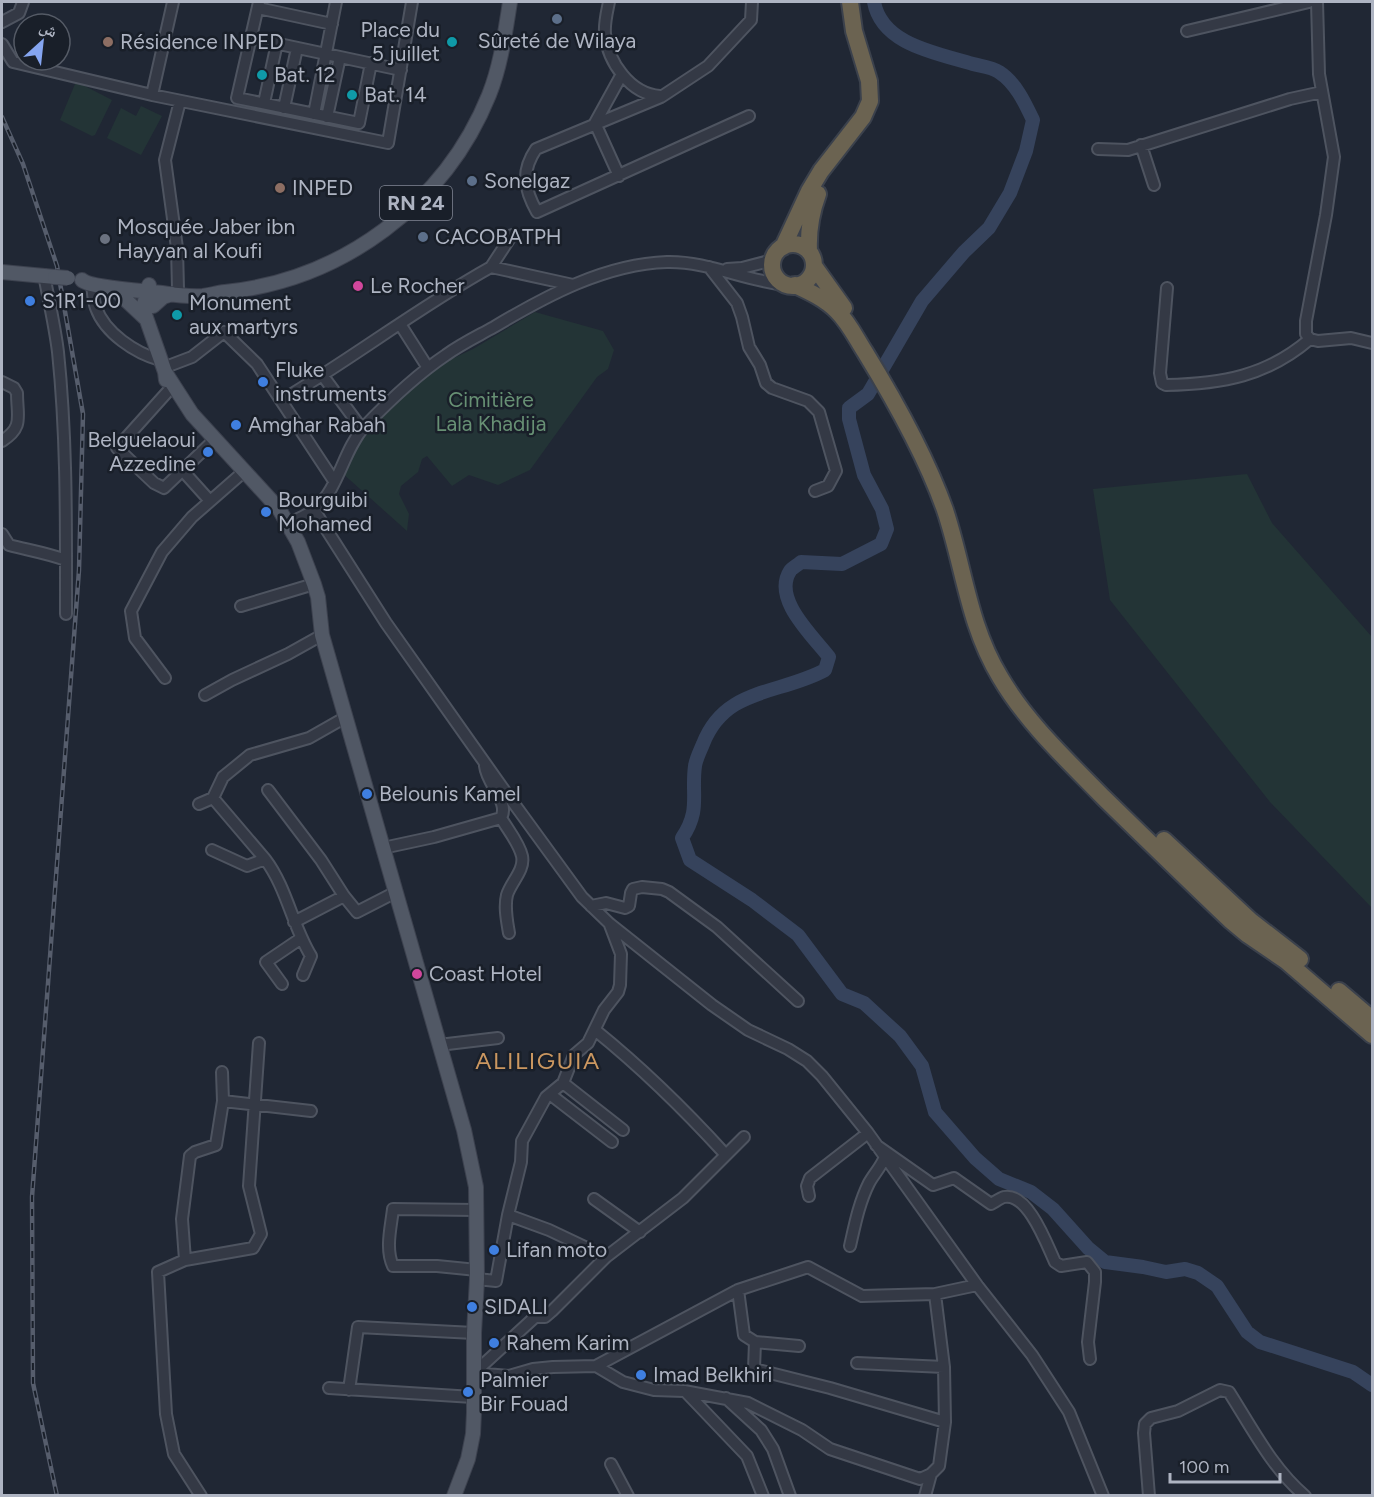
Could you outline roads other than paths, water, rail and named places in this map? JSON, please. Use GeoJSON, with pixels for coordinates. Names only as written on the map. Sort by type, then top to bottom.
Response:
{"type":"FeatureCollection","features":[{"type":"Feature","properties":{"kind":"highway"},"geometry":{"type":"LineString","coordinates":[[850,2],[854,31],[869,81],[870,101],[863,117],[832,155],[809,191],[778,253],[774,273],[782,282],[819,296],[837,311],[877,365]]}},
{"type":"Feature","properties":{"kind":"highway"},"geometry":{"type":"LineString","coordinates":[[791,285],[806,281],[813,272],[808,236],[811,215],[818,194],[837,164],[874,119],[878,106],[880,90],[861,16],[860,2]]}},
{"type":"Feature","properties":{"kind":"highway"},"geometry":{"type":"LineString","coordinates":[[778,253],[796,244],[811,258],[851,318],[888,384],[917,428],[940,474],[958,524],[984,617],[997,651],[1014,680],[1042,718],[1091,770],[1243,914],[1372,1019]]}},
{"type":"Feature","properties":{"kind":"highway"},"geometry":{"type":"LineString","coordinates":[[888,384],[938,491],[972,614],[991,661],[1014,699],[1058,752],[1206,898],[1248,935],[1286,961],[1372,1035]]}},
{"type":"Feature","properties":{"kind":"main road","name":"RN 24"},"geometry":{"type":"LineString","coordinates":[[2,272],[68,279],[111,287],[213,293],[280,283],[350,254],[378,236],[411,209],[457,155],[489,95],[500,60],[510,2]]}},
{"type":"Feature","properties":{"kind":"main road","name":"RN 24"},"geometry":{"type":"LineString","coordinates":[[68,279],[86,278],[148,289]]}},
{"type":"Feature","properties":{"kind":"main road"},"geometry":{"type":"LineString","coordinates":[[111,287],[149,317]]}},
{"type":"Feature","properties":{"kind":"main road"},"geometry":{"type":"LineString","coordinates":[[148,289],[143,306],[149,317],[170,389],[185,414],[284,520]]}},
{"type":"Feature","properties":{"kind":"main road"},"geometry":{"type":"LineString","coordinates":[[149,317],[163,297],[175,291]]}},
{"type":"Feature","properties":{"kind":"main road"},"geometry":{"type":"LineString","coordinates":[[163,367],[192,414],[270,498],[298,542],[318,597],[322,635],[464,1130],[476,1187],[477,1275],[472,1397],[473,1434],[468,1459],[454,1496]]}},
{"type":"Feature","properties":{"kind":"street"},"geometry":{"type":"LineString","coordinates":[[2,22],[19,13],[23,2]]}},
{"type":"Feature","properties":{"kind":"street"},"geometry":{"type":"LineString","coordinates":[[152,95],[173,2]]}},
{"type":"Feature","properties":{"kind":"street"},"geometry":{"type":"LineString","coordinates":[[314,114],[336,2]]}},
{"type":"Feature","properties":{"kind":"street"},"geometry":{"type":"LineString","coordinates":[[2,44],[13,62],[152,95],[388,143],[412,2]]}},
{"type":"Feature","properties":{"kind":"street"},"geometry":{"type":"LineString","coordinates":[[609,2],[605,19],[606,44],[611,57],[622,74],[644,93],[661,97]]}},
{"type":"Feature","properties":{"kind":"street"},"geometry":{"type":"LineString","coordinates":[[749,116],[537,212],[529,197],[526,183],[528,161],[536,149],[661,97],[708,66],[751,20],[752,2]]}},
{"type":"Feature","properties":{"kind":"street"},"geometry":{"type":"LineString","coordinates":[[1187,31],[1309,2]]}},
{"type":"Feature","properties":{"kind":"street"},"geometry":{"type":"LineString","coordinates":[[1317,2],[1317,57],[1334,157],[1326,215],[1306,321],[1306,334],[1310,339],[1318,341],[1351,338],[1372,343]]}},
{"type":"Feature","properties":{"kind":"street"},"geometry":{"type":"LineString","coordinates":[[332,24],[259,5],[237,98],[359,123],[371,63]]}},
{"type":"Feature","properties":{"kind":"street"},"geometry":{"type":"LineString","coordinates":[[251,38],[401,70]]}},
{"type":"Feature","properties":{"kind":"street"},"geometry":{"type":"LineString","coordinates":[[264,103],[277,43]]}},
{"type":"Feature","properties":{"kind":"street"},"geometry":{"type":"LineString","coordinates":[[284,108],[297,48]]}},
{"type":"Feature","properties":{"kind":"street"},"geometry":{"type":"LineString","coordinates":[[327,117],[340,57]]}},
{"type":"Feature","properties":{"kind":"street"},"geometry":{"type":"LineString","coordinates":[[595,123],[622,74]]}},
{"type":"Feature","properties":{"kind":"street"},"geometry":{"type":"LineString","coordinates":[[1098,149],[1128,150],[1290,99],[1322,92]]}},
{"type":"Feature","properties":{"kind":"street"},"geometry":{"type":"LineString","coordinates":[[175,291],[177,248],[165,160],[180,101]]}},
{"type":"Feature","properties":{"kind":"street"},"geometry":{"type":"LineString","coordinates":[[595,123],[619,176]]}},
{"type":"Feature","properties":{"kind":"street"},"geometry":{"type":"LineString","coordinates":[[1141,145],[1154,184]]}},
{"type":"Feature","properties":{"kind":"street"},"geometry":{"type":"LineString","coordinates":[[282,400],[323,376],[455,287],[491,267],[512,235]]}},
{"type":"Feature","properties":{"kind":"street"},"geometry":{"type":"LineString","coordinates":[[721,269],[742,268],[778,253]]}},
{"type":"Feature","properties":{"kind":"street"},"geometry":{"type":"LineString","coordinates":[[284,520],[314,510],[334,481],[345,456],[362,429],[428,368],[447,354],[526,308],[573,285],[600,275],[645,265],[689,263],[791,285]]}},
{"type":"Feature","properties":{"kind":"street"},"geometry":{"type":"LineString","coordinates":[[491,267],[573,285]]}},
{"type":"Feature","properties":{"kind":"street"},"geometry":{"type":"LineString","coordinates":[[709,267],[740,310],[747,343],[760,365],[766,383],[808,401],[819,412],[836,471],[828,486],[815,491]]}},
{"type":"Feature","properties":{"kind":"street"},"geometry":{"type":"LineString","coordinates":[[68,279],[96,306],[99,315],[111,331],[163,367],[192,357],[224,332],[257,364],[334,481]]}},
{"type":"Feature","properties":{"kind":"street"},"geometry":{"type":"LineString","coordinates":[[66,614],[66,480],[58,351],[68,279]]}},
{"type":"Feature","properties":{"kind":"street"},"geometry":{"type":"LineString","coordinates":[[1167,288],[1160,373],[1162,383],[1166,385],[1221,381],[1254,374],[1295,352],[1310,339]]}},
{"type":"Feature","properties":{"kind":"street"},"geometry":{"type":"LineString","coordinates":[[400,324],[428,368]]}},
{"type":"Feature","properties":{"kind":"street"},"geometry":{"type":"LineString","coordinates":[[323,376],[362,429]]}},
{"type":"Feature","properties":{"kind":"street"},"geometry":{"type":"LineString","coordinates":[[2,382],[14,388],[17,393],[18,427],[12,435],[2,441]]}},
{"type":"Feature","properties":{"kind":"street"},"geometry":{"type":"LineString","coordinates":[[170,389],[117,448],[154,483],[164,488],[211,443]]}},
{"type":"Feature","properties":{"kind":"street"},"geometry":{"type":"LineString","coordinates":[[183,471],[210,501]]}},
{"type":"Feature","properties":{"kind":"street"},"geometry":{"type":"LineString","coordinates":[[165,678],[135,638],[131,611],[162,552],[192,517],[240,475]]}},
{"type":"Feature","properties":{"kind":"street"},"geometry":{"type":"LineString","coordinates":[[314,510],[386,623],[559,866],[591,906],[610,924],[712,1005],[748,1030],[807,1061],[868,1133],[884,1159],[1009,1325],[1069,1412],[1103,1496]]}},
{"type":"Feature","properties":{"kind":"street"},"geometry":{"type":"LineString","coordinates":[[2,534],[9,545],[66,560]]}},
{"type":"Feature","properties":{"kind":"street"},"geometry":{"type":"LineString","coordinates":[[241,606],[314,584]]}},
{"type":"Feature","properties":{"kind":"street"},"geometry":{"type":"LineString","coordinates":[[205,695],[322,635]]}},
{"type":"Feature","properties":{"kind":"street"},"geometry":{"type":"LineString","coordinates":[[199,804],[213,798],[223,777],[250,755],[309,738],[346,717]]}},
{"type":"Feature","properties":{"kind":"street"},"geometry":{"type":"LineString","coordinates":[[383,848],[434,837],[501,818],[504,806],[488,779],[485,762]]}},
{"type":"Feature","properties":{"kind":"street"},"geometry":{"type":"LineString","coordinates":[[268,790],[357,912],[396,892]]}},
{"type":"Feature","properties":{"kind":"street"},"geometry":{"type":"LineString","coordinates":[[213,798],[277,874],[300,939],[310,956],[303,975]]}},
{"type":"Feature","properties":{"kind":"street"},"geometry":{"type":"LineString","coordinates":[[501,818],[521,852],[523,860],[507,895],[509,933]]}},
{"type":"Feature","properties":{"kind":"street"},"geometry":{"type":"LineString","coordinates":[[212,849],[247,866],[266,859]]}},
{"type":"Feature","properties":{"kind":"street"},"geometry":{"type":"LineString","coordinates":[[591,906],[606,903],[625,908],[629,906],[630,893],[633,889],[642,887],[662,889],[717,927],[798,1000]]}},
{"type":"Feature","properties":{"kind":"street"},"geometry":{"type":"LineString","coordinates":[[294,922],[344,896]]}},
{"type":"Feature","properties":{"kind":"street"},"geometry":{"type":"LineString","coordinates":[[476,1210],[393,1209],[389,1241],[390,1259],[393,1266],[437,1266],[496,1281],[508,1215],[521,1162],[522,1142],[546,1097],[563,1083],[574,1055],[588,1043],[604,1010],[618,992],[621,954],[610,924]]}},
{"type":"Feature","properties":{"kind":"street"},"geometry":{"type":"LineString","coordinates":[[282,984],[266,962],[300,939]]}},
{"type":"Feature","properties":{"kind":"street"},"geometry":{"type":"LineString","coordinates":[[595,1030],[633,1060],[681,1105],[725,1154]]}},
{"type":"Feature","properties":{"kind":"street"},"geometry":{"type":"LineString","coordinates":[[439,1045],[498,1038]]}},
{"type":"Feature","properties":{"kind":"street"},"geometry":{"type":"LineString","coordinates":[[201,1496],[174,1454],[166,1414],[158,1272],[185,1260],[253,1248],[261,1234],[249,1186],[259,1043]]}},
{"type":"Feature","properties":{"kind":"street"},"geometry":{"type":"LineString","coordinates":[[185,1260],[182,1220],[190,1156],[216,1145],[223,1101],[222,1072]]}},
{"type":"Feature","properties":{"kind":"street"},"geometry":{"type":"LineString","coordinates":[[563,1083],[623,1130]]}},
{"type":"Feature","properties":{"kind":"street"},"geometry":{"type":"LineString","coordinates":[[551,1095],[612,1142]]}},
{"type":"Feature","properties":{"kind":"street"},"geometry":{"type":"LineString","coordinates":[[223,1101],[311,1111]]}},
{"type":"Feature","properties":{"kind":"street"},"geometry":{"type":"LineString","coordinates":[[809,1196],[807,1186],[810,1178],[868,1133]]}},
{"type":"Feature","properties":{"kind":"street"},"geometry":{"type":"LineString","coordinates":[[474,1373],[536,1317],[545,1317],[552,1311],[606,1257],[683,1198],[744,1137]]}},
{"type":"Feature","properties":{"kind":"street"},"geometry":{"type":"LineString","coordinates":[[876,1145],[933,1185],[954,1178],[991,1204],[1005,1197],[1016,1199],[1028,1209],[1055,1262],[1062,1266],[1087,1262],[1095,1272],[1088,1342],[1089,1359]]}},
{"type":"Feature","properties":{"kind":"street"},"geometry":{"type":"LineString","coordinates":[[850,1246],[857,1211],[870,1180],[879,1170],[884,1159]]}},
{"type":"Feature","properties":{"kind":"street"},"geometry":{"type":"LineString","coordinates":[[594,1199],[640,1232]]}},
{"type":"Feature","properties":{"kind":"street"},"geometry":{"type":"LineString","coordinates":[[508,1215],[549,1230],[606,1257]]}},
{"type":"Feature","properties":{"kind":"street"},"geometry":{"type":"LineString","coordinates":[[474,1373],[509,1376],[533,1369],[596,1366],[738,1290],[807,1267],[862,1296],[935,1294],[977,1285]]}},
{"type":"Feature","properties":{"kind":"street"},"geometry":{"type":"LineString","coordinates":[[738,1290],[744,1335],[755,1342],[799,1346]]}},
{"type":"Feature","properties":{"kind":"street"},"geometry":{"type":"LineString","coordinates":[[596,1366],[623,1382],[654,1390],[684,1391],[748,1403],[802,1430],[830,1449],[920,1479],[931,1474],[939,1466],[945,1422],[944,1367],[935,1294]]}},
{"type":"Feature","properties":{"kind":"street"},"geometry":{"type":"LineString","coordinates":[[349,1390],[358,1327],[474,1333]]}},
{"type":"Feature","properties":{"kind":"street"},"geometry":{"type":"LineString","coordinates":[[755,1342],[754,1369],[830,1388],[945,1422]]}},
{"type":"Feature","properties":{"kind":"street"},"geometry":{"type":"LineString","coordinates":[[857,1363],[944,1367]]}},
{"type":"Feature","properties":{"kind":"street"},"geometry":{"type":"LineString","coordinates":[[329,1388],[472,1397]]}},
{"type":"Feature","properties":{"kind":"street"},"geometry":{"type":"LineString","coordinates":[[1149,1496],[1145,1424],[1151,1418],[1185,1408],[1220,1390],[1229,1392],[1277,1468],[1305,1496]]}},
{"type":"Feature","properties":{"kind":"street"},"geometry":{"type":"LineString","coordinates":[[684,1391],[747,1456],[763,1496]]}},
{"type":"Feature","properties":{"kind":"street"},"geometry":{"type":"LineString","coordinates":[[725,1397],[761,1430],[773,1449],[790,1496]]}},
{"type":"Feature","properties":{"kind":"street"},"geometry":{"type":"LineString","coordinates":[[611,1464],[628,1496]]}},
{"type":"Feature","properties":{"kind":"street"},"geometry":{"type":"LineString","coordinates":[[924,1496],[931,1474]]}},
{"type":"Feature","properties":{"kind":"waterway"},"geometry":{"type":"LineString","coordinates":[[874,2],[879,17],[899,38],[928,51],[993,69],[1005,77],[1019,94],[1033,120],[1026,151],[1010,193],[989,228],[964,252],[922,301],[868,394],[849,408],[849,419],[864,475],[882,509],[887,529],[881,544],[842,564],[801,562],[790,571],[786,582],[786,593],[790,605],[805,628],[829,657],[825,670],[739,702],[713,725],[696,761],[693,811],[682,838],[690,860],[752,900],[798,935],[842,994],[864,1003],[900,1036],[922,1066],[935,1112],[975,1158],[999,1179],[1031,1192],[1053,1209],[1088,1248],[1105,1262],[1166,1272],[1185,1269],[1198,1273],[1217,1286],[1247,1332],[1260,1342],[1353,1372],[1372,1385]]}},
{"type":"Feature","properties":{"kind":"railway"},"geometry":{"type":"LineString","coordinates":[[2,117],[23,164],[57,266],[83,414],[79,570],[32,1197],[33,1383],[57,1496]]}},
{"type":"Feature","properties":{"kind":"place","name":"Sûreté de Wilaya"},"geometry":{"type":"Point","coordinates":[557,19]}},
{"type":"Feature","properties":{"kind":"place","name":"Résidence INPED"},"geometry":{"type":"Point","coordinates":[108,42]}},
{"type":"Feature","properties":{"kind":"place","name":"Place du 5 juillet"},"geometry":{"type":"Point","coordinates":[452,42]}},
{"type":"Feature","properties":{"kind":"place","name":"Bat. 12"},"geometry":{"type":"Point","coordinates":[262,75]}},
{"type":"Feature","properties":{"kind":"place","name":"Bat. 14"},"geometry":{"type":"Point","coordinates":[352,95]}},
{"type":"Feature","properties":{"kind":"place","name":"Sonelgaz"},"geometry":{"type":"Point","coordinates":[472,181]}},
{"type":"Feature","properties":{"kind":"place","name":"INPED"},"geometry":{"type":"Point","coordinates":[280,188]}},
{"type":"Feature","properties":{"kind":"place","name":"CACOBATPH"},"geometry":{"type":"Point","coordinates":[423,237]}},
{"type":"Feature","properties":{"kind":"place","name":"Mosquée Jaber ibn Hayyan al Koufi"},"geometry":{"type":"Point","coordinates":[105,239]}},
{"type":"Feature","properties":{"kind":"place","name":"Le Rocher"},"geometry":{"type":"Point","coordinates":[358,286]}},
{"type":"Feature","properties":{"kind":"place","name":"S1R1-00"},"geometry":{"type":"Point","coordinates":[30,301]}},
{"type":"Feature","properties":{"kind":"place","name":"Monument aux martyrs"},"geometry":{"type":"Point","coordinates":[177,315]}},
{"type":"Feature","properties":{"kind":"place","name":"Fluke instruments"},"geometry":{"type":"Point","coordinates":[263,382]}},
{"type":"Feature","properties":{"kind":"place","name":"Amghar Rabah"},"geometry":{"type":"Point","coordinates":[236,425]}},
{"type":"Feature","properties":{"kind":"place","name":"Belguelaoui Azzedine"},"geometry":{"type":"Point","coordinates":[208,452]}},
{"type":"Feature","properties":{"kind":"place","name":"Bourguibi Mohamed"},"geometry":{"type":"Point","coordinates":[266,512]}},
{"type":"Feature","properties":{"kind":"place","name":"Belounis Kamel"},"geometry":{"type":"Point","coordinates":[367,794]}},
{"type":"Feature","properties":{"kind":"place","name":"Coast Hotel"},"geometry":{"type":"Point","coordinates":[417,974]}},
{"type":"Feature","properties":{"kind":"place","name":"Lifan moto"},"geometry":{"type":"Point","coordinates":[494,1250]}},
{"type":"Feature","properties":{"kind":"place","name":"SIDALI"},"geometry":{"type":"Point","coordinates":[472,1307]}},
{"type":"Feature","properties":{"kind":"place","name":"Rahem Karim"},"geometry":{"type":"Point","coordinates":[494,1343]}},
{"type":"Feature","properties":{"kind":"place","name":"Imad Belkhiri"},"geometry":{"type":"Point","coordinates":[641,1375]}},
{"type":"Feature","properties":{"kind":"place","name":"Palmier Bir Fouad"},"geometry":{"type":"Point","coordinates":[468,1392]}},
{"type":"Feature","properties":{"kind":"district","name":"ALILIGUIA"},"geometry":{"type":"Point","coordinates":[538,1061]}},
{"type":"Feature","properties":{"kind":"park label","name":"Cimitière Lala Khadija"},"geometry":{"type":"Point","coordinates":[491,412]}}]}
